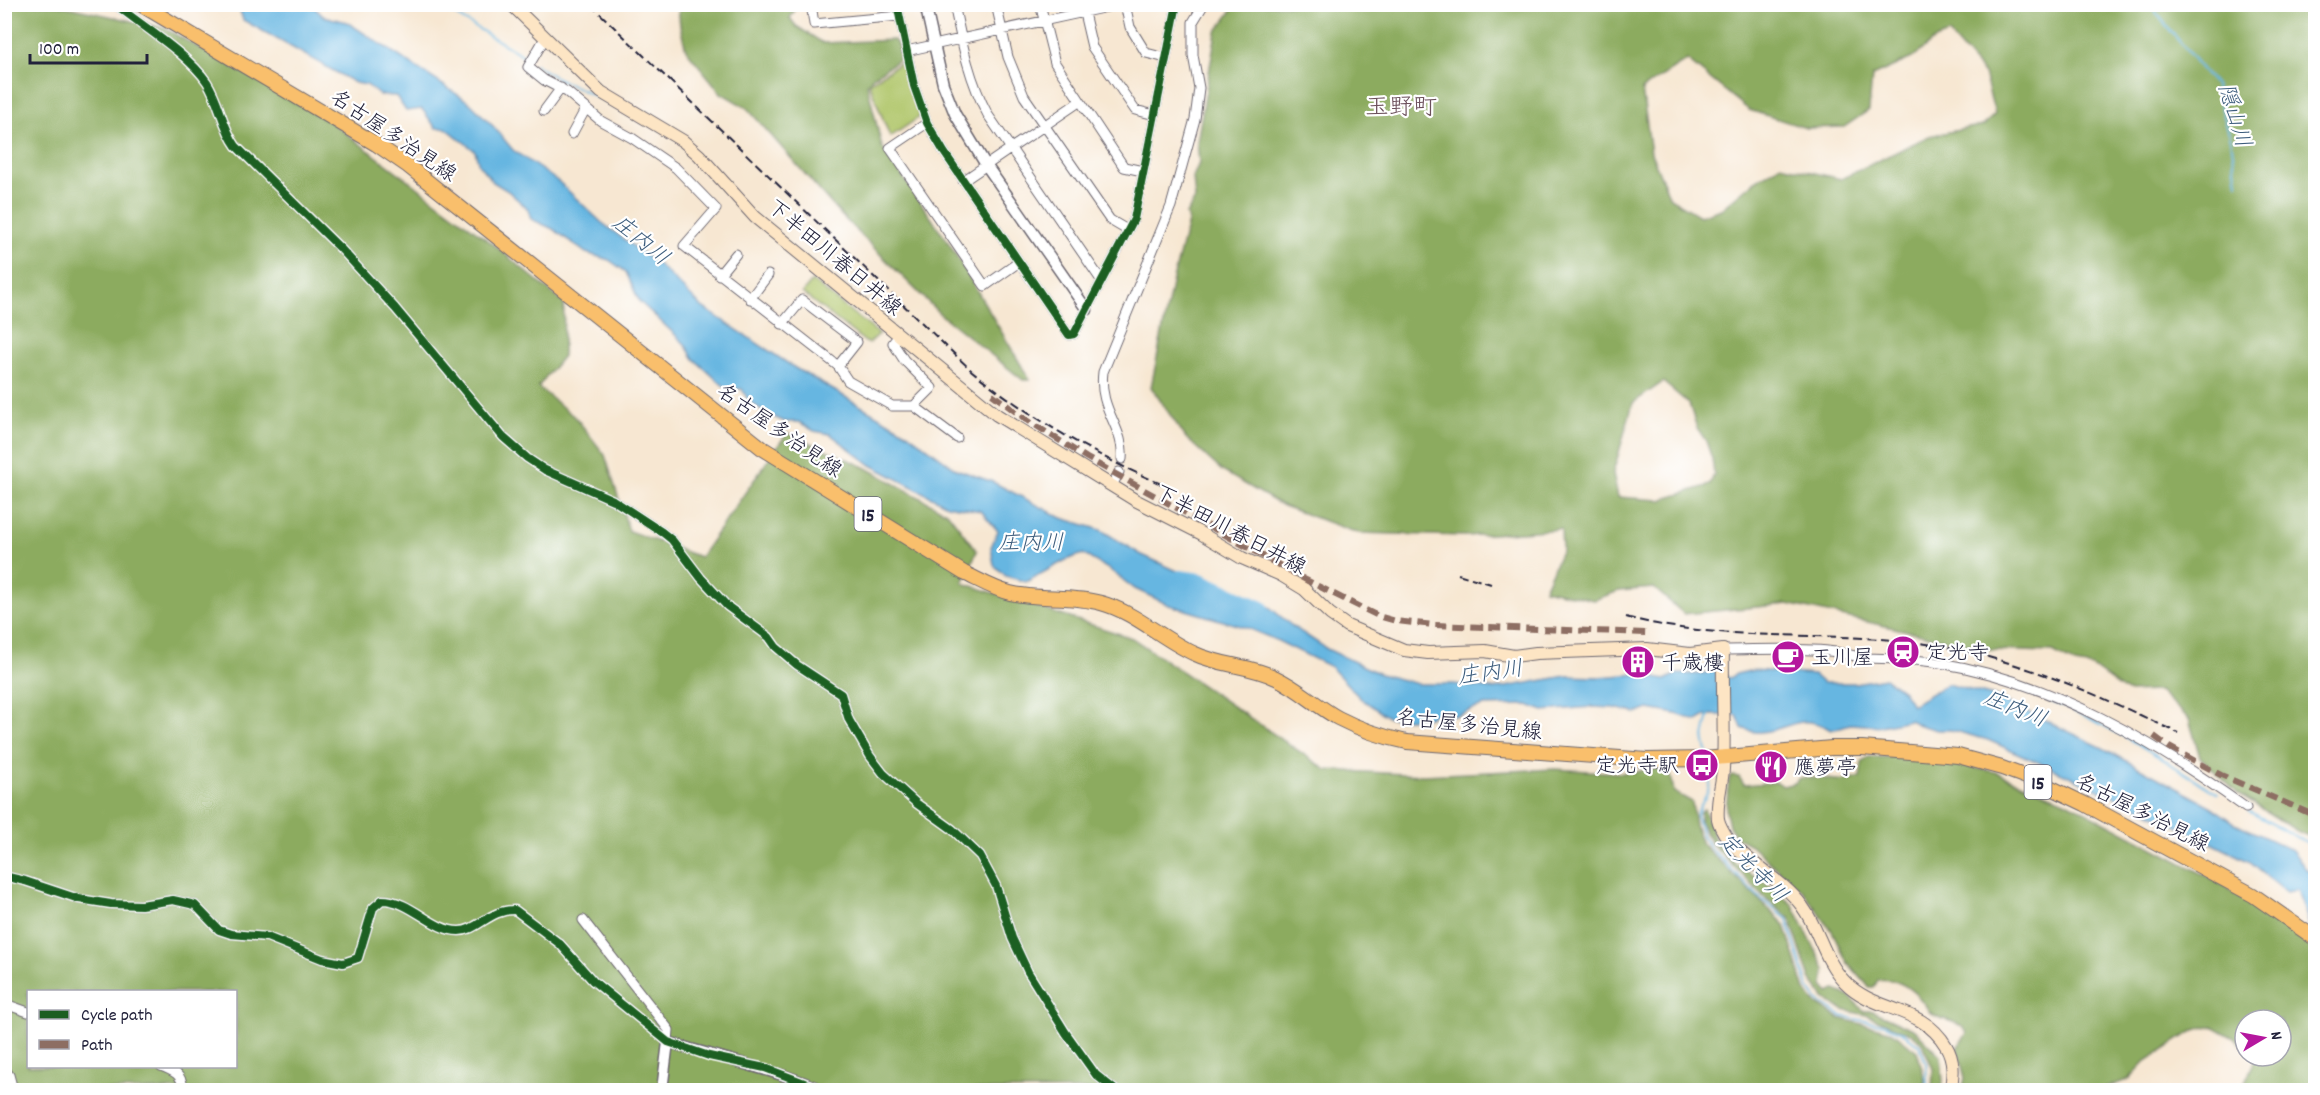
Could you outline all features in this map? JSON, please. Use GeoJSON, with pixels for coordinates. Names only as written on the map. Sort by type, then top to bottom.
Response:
{"type":"FeatureCollection","features":[{"type":"Feature","properties":{"kind":"main road","name":"名古屋多治見線"},"geometry":{"type":"LineString","coordinates":[[140,4],[384,149],[458,205],[762,448],[964,573],[991,587],[1011,593],[1102,603],[1192,653],[1213,661],[1262,671],[1280,679],[1338,718],[1393,739],[1428,744],[1647,760],[1862,748],[1958,756],[2002,768],[2037,781],[2085,804],[2212,871],[2253,895],[2316,939]]}},
{"type":"Feature","properties":{"kind":"main road","name":"下半田川春日井線"},"geometry":{"type":"LineString","coordinates":[[511,4],[601,92],[682,141],[699,155],[755,217],[997,415],[1112,486],[1242,558],[1281,574],[1304,589],[1347,626],[1404,650],[1428,653],[1485,651],[1514,656],[1536,653],[1647,649],[1690,654],[1723,650]]}},
{"type":"Feature","properties":{"kind":"main road"},"geometry":{"type":"LineString","coordinates":[[1723,650],[1716,755],[1718,819],[1727,838],[1779,882],[1802,906],[1828,958],[1841,978],[1851,988],[1867,998],[1929,1025],[1941,1038],[1952,1061],[1950,1090]]}},
{"type":"Feature","properties":{"kind":"street"},"geometry":{"type":"LineString","coordinates":[[114,4],[197,69],[214,93],[230,137],[236,146],[341,249],[395,308],[503,437],[545,470],[613,500],[662,532],[672,540],[701,578],[727,606],[769,637],[776,647],[797,665],[841,694],[849,720],[883,773],[916,803],[952,829],[980,856],[996,886],[1012,938],[1028,972],[1066,1033],[1096,1075],[1115,1090]]}},
{"type":"Feature","properties":{"kind":"street"},"geometry":{"type":"LineString","coordinates":[[811,4],[814,24],[899,16]]}},
{"type":"Feature","properties":{"kind":"street"},"geometry":{"type":"LineString","coordinates":[[897,4],[914,86],[927,123],[963,181],[1069,335],[1074,334],[1134,219],[1177,4]]}},
{"type":"Feature","properties":{"kind":"street"},"geometry":{"type":"LineString","coordinates":[[925,4],[933,45],[951,106],[986,165],[1087,310]]}},
{"type":"Feature","properties":{"kind":"street"},"geometry":{"type":"LineString","coordinates":[[954,4],[977,95],[1010,148],[1101,280]]}},
{"type":"Feature","properties":{"kind":"street"},"geometry":{"type":"LineString","coordinates":[[996,4],[1015,77],[1043,126],[1110,220],[1127,230]]}},
{"type":"Feature","properties":{"kind":"street"},"geometry":{"type":"LineString","coordinates":[[1040,4],[1055,63],[1079,102],[1124,167],[1143,171]]}},
{"type":"Feature","properties":{"kind":"street"},"geometry":{"type":"LineString","coordinates":[[906,51],[1123,4],[1130,27],[1146,53],[1166,58]]}},
{"type":"Feature","properties":{"kind":"street"},"geometry":{"type":"LineString","coordinates":[[1122,459],[1122,445],[1105,407],[1101,387],[1102,372],[1171,206],[1195,119],[1199,87],[1193,55],[1193,30],[1194,22],[1204,4]]}},
{"type":"Feature","properties":{"kind":"street"},"geometry":{"type":"LineString","coordinates":[[1084,13],[1092,47],[1135,110],[1155,115]]}},
{"type":"Feature","properties":{"kind":"street"},"geometry":{"type":"LineString","coordinates":[[545,38],[528,67],[544,80],[561,88],[601,121],[632,138],[676,168],[716,209],[684,246],[838,366],[848,381],[892,406],[914,406],[957,438]]}},
{"type":"Feature","properties":{"kind":"street"},"geometry":{"type":"LineString","coordinates":[[544,111],[561,88]]}},
{"type":"Feature","properties":{"kind":"street"},"geometry":{"type":"LineString","coordinates":[[963,181],[1079,102]]}},
{"type":"Feature","properties":{"kind":"street"},"geometry":{"type":"LineString","coordinates":[[572,134],[586,108]]}},
{"type":"Feature","properties":{"kind":"street"},"geometry":{"type":"LineString","coordinates":[[927,123],[890,148],[985,286],[1019,262]]}},
{"type":"Feature","properties":{"kind":"street"},"geometry":{"type":"LineString","coordinates":[[719,275],[736,254]]}},
{"type":"Feature","properties":{"kind":"street"},"geometry":{"type":"LineString","coordinates":[[750,299],[768,275]]}},
{"type":"Feature","properties":{"kind":"street"},"geometry":{"type":"LineString","coordinates":[[783,324],[802,300],[857,342],[838,366]]}},
{"type":"Feature","properties":{"kind":"street"},"geometry":{"type":"LineString","coordinates":[[899,335],[893,343],[898,352],[932,388],[914,406]]}},
{"type":"Feature","properties":{"kind":"street"},"geometry":{"type":"LineString","coordinates":[[1112,486],[1119,472]]}},
{"type":"Feature","properties":{"kind":"street"},"geometry":{"type":"LineString","coordinates":[[1723,650],[1836,652],[1867,657],[1903,658],[1939,663],[2002,678],[2060,699],[2110,723],[2159,751],[2246,808]]}},
{"type":"Feature","properties":{"kind":"street"},"geometry":{"type":"LineString","coordinates":[[4,876],[25,880],[79,898],[111,903],[141,904],[173,900],[195,905],[219,930],[231,934],[267,937],[322,958],[343,963],[358,958],[374,908],[382,900],[392,900],[437,924],[458,931],[470,929],[493,914],[515,910],[554,940],[593,981],[668,1042],[709,1056],[765,1068],[807,1083],[819,1090]]}},
{"type":"Feature","properties":{"kind":"street"},"geometry":{"type":"LineString","coordinates":[[583,920],[669,1030],[662,1090]]}},
{"type":"Feature","properties":{"kind":"street"},"geometry":{"type":"LineString","coordinates":[[4,1001],[27,1012]]}},
{"type":"Feature","properties":{"kind":"street"},"geometry":{"type":"LineString","coordinates":[[4,1068],[9,1075],[13,1090]]}},
{"type":"Feature","properties":{"kind":"street"},"geometry":{"type":"LineString","coordinates":[[166,1068],[176,1072],[181,1078],[183,1090]]}},
{"type":"Feature","properties":{"kind":"green space"},"geometry":{"type":"Polygon","coordinates":[[[5,4],[59,5],[164,28],[332,123],[493,244],[564,303],[563,356],[538,387],[577,419],[605,455],[629,531],[700,557],[787,433],[865,467],[948,513],[977,551],[963,583],[1132,638],[1327,770],[1423,775],[1555,769],[1622,773],[1663,768],[1671,776],[1674,792],[1692,802],[1695,825],[1702,844],[1785,925],[1805,990],[1814,1002],[1839,1018],[1893,1032],[1917,1051],[1925,1080],[1923,1090],[5,1090],[5,4]]]}},
{"type":"Feature","properties":{"kind":"green space"},"geometry":{"type":"Polygon","coordinates":[[[678,5],[798,5],[790,18],[796,26],[823,43],[894,40],[901,49],[900,59],[873,77],[867,84],[882,147],[950,245],[1030,380],[1023,380],[940,314],[841,215],[747,108],[721,93],[686,50],[678,5]]]}},
{"type":"Feature","properties":{"kind":"green space"},"geometry":{"type":"Polygon","coordinates":[[[1236,5],[2315,5],[2315,839],[2297,831],[2238,794],[2200,757],[2189,719],[2159,691],[2127,692],[2092,667],[2075,664],[2053,652],[1991,650],[1788,604],[1684,614],[1654,588],[1619,591],[1594,600],[1544,589],[1562,549],[1561,529],[1466,536],[1358,533],[1283,506],[1222,471],[1186,438],[1151,387],[1173,279],[1188,222],[1186,214],[1195,199],[1193,177],[1199,163],[1197,142],[1216,32],[1236,5]],[[1949,34],[1937,38],[1912,58],[1872,76],[1869,110],[1844,127],[1806,128],[1749,110],[1687,60],[1642,89],[1651,153],[1670,198],[1700,216],[1721,209],[1752,183],[1781,165],[1841,179],[1929,136],[1984,125],[1995,114],[1984,74],[1949,34]],[[1663,382],[1633,403],[1613,473],[1618,497],[1661,500],[1710,485],[1714,474],[1706,441],[1697,428],[1689,404],[1663,382]]]}},
{"type":"Feature","properties":{"kind":"green space"},"geometry":{"type":"Polygon","coordinates":[[[903,61],[921,116],[890,137],[869,83],[903,61]]]}},
{"type":"Feature","properties":{"kind":"green space"},"geometry":{"type":"Polygon","coordinates":[[[812,281],[879,334],[868,344],[802,293],[812,281]]]}},
{"type":"Feature","properties":{"kind":"green space"},"geometry":{"type":"Polygon","coordinates":[[[1869,757],[1914,757],[1996,772],[2069,803],[2218,882],[2315,949],[2315,1090],[2241,1090],[2251,1068],[2293,1068],[2293,1008],[2233,1008],[2233,1037],[2213,1026],[2191,1032],[2146,1061],[2129,1079],[2101,1090],[1962,1090],[1965,1078],[1957,1048],[1967,1033],[1964,1028],[1935,1016],[1914,993],[1897,982],[1878,980],[1874,987],[1869,987],[1847,962],[1832,931],[1802,890],[1751,845],[1736,837],[1729,826],[1726,811],[1729,780],[1732,776],[1739,777],[1744,785],[1777,782],[1783,786],[1795,783],[1799,778],[1807,777],[1845,780],[1860,777],[1862,763],[1869,757]]]}},
{"type":"Feature","properties":{"kind":"green space"},"geometry":{"type":"Polygon","coordinates":[[[1704,809],[1715,840],[1727,855],[1793,905],[1825,969],[1823,986],[1829,993],[1835,990],[1848,996],[1864,1011],[1873,1011],[1915,1030],[1941,1056],[1943,1082],[1941,1090],[1932,1090],[1933,1069],[1922,1043],[1915,1036],[1866,1015],[1843,1010],[1825,999],[1810,979],[1790,919],[1763,896],[1714,846],[1700,821],[1700,812],[1704,809]]]}},
{"type":"Feature","properties":{"kind":"water","name":"庄内川"},"geometry":{"type":"Polygon","coordinates":[[[238,5],[312,5],[323,16],[347,22],[469,102],[513,150],[559,182],[601,222],[660,266],[702,307],[795,368],[906,432],[956,469],[993,482],[1062,518],[1101,530],[1140,554],[1230,595],[1268,606],[1292,626],[1327,649],[1380,674],[1418,684],[1454,684],[1494,689],[1566,676],[1599,677],[1638,674],[1665,680],[1677,674],[1701,674],[1713,671],[1730,678],[1736,674],[1754,670],[1814,675],[1823,683],[1855,683],[1885,678],[1903,691],[1912,705],[1947,684],[1994,696],[2101,747],[2212,807],[2235,823],[2292,850],[2306,869],[2315,873],[2315,931],[2310,927],[2298,890],[2286,892],[2248,861],[2143,809],[1988,740],[1951,730],[1937,730],[1909,720],[1881,726],[1850,724],[1831,730],[1811,722],[1803,722],[1756,732],[1742,728],[1737,715],[1707,715],[1697,721],[1649,709],[1636,713],[1614,708],[1592,707],[1543,711],[1528,705],[1483,706],[1455,716],[1440,712],[1429,717],[1389,718],[1360,698],[1331,667],[1247,628],[1169,605],[1135,589],[1110,570],[1083,554],[1066,560],[1026,582],[1006,576],[994,565],[991,547],[998,531],[981,511],[947,505],[871,465],[830,434],[814,431],[799,422],[785,422],[767,414],[748,400],[742,389],[726,388],[694,359],[684,343],[639,301],[626,272],[609,260],[586,253],[553,229],[531,219],[528,209],[508,191],[493,182],[479,165],[475,151],[446,128],[436,128],[422,109],[406,111],[396,96],[379,95],[367,85],[355,83],[243,20],[238,5]]]}},
{"type":"Feature","properties":{"kind":"waterway"},"geometry":{"type":"LineString","coordinates":[[437,4],[527,58]]}},
{"type":"Feature","properties":{"kind":"waterway","name":"隠山川"},"geometry":{"type":"LineString","coordinates":[[2149,4],[2215,85],[2231,140],[2237,183]]}},
{"type":"Feature","properties":{"kind":"waterway"},"geometry":{"type":"LineString","coordinates":[[535,64],[553,76],[599,98]]}},
{"type":"Feature","properties":{"kind":"waterway","name":"庄内川"},"geometry":{"type":"LineString","coordinates":[[1180,577],[1200,580],[1262,608]]}},
{"type":"Feature","properties":{"kind":"waterway"},"geometry":{"type":"LineString","coordinates":[[1977,675],[2034,694],[2089,718],[2149,750],[2218,794]]}},
{"type":"Feature","properties":{"kind":"waterway","name":"定光寺川"},"geometry":{"type":"LineString","coordinates":[[1707,752],[1704,737],[1709,714]]}},
{"type":"Feature","properties":{"kind":"waterway","name":"定光寺川"},"geometry":{"type":"LineString","coordinates":[[1709,764],[1710,785],[1696,814],[1702,835],[1710,848],[1760,898],[1787,919],[1808,987],[1818,1001],[1841,1016],[1885,1025],[1902,1032],[1919,1045],[1926,1062],[1927,1090]]}},
{"type":"Feature","properties":{"kind":"waterway"},"geometry":{"type":"LineString","coordinates":[[2248,811],[2314,846]]}},
{"type":"Feature","properties":{"kind":"railway"},"geometry":{"type":"LineString","coordinates":[[590,4],[972,371],[1041,421],[1089,449],[1166,486]]}},
{"type":"Feature","properties":{"kind":"railway"},"geometry":{"type":"LineString","coordinates":[[1458,574],[1491,584]]}},
{"type":"Feature","properties":{"kind":"railway"},"geometry":{"type":"LineString","coordinates":[[1626,617],[1699,630],[1883,639],[1954,649],[1988,657],[2053,678],[2178,733]]}},
{"type":"Feature","properties":{"kind":"marked path"},"geometry":{"type":"LineString","coordinates":[[992,394],[1024,418],[1087,458],[1306,580],[1378,616],[1396,621],[1433,625],[1646,633]]}},
{"type":"Feature","properties":{"kind":"marked path"},"geometry":{"type":"LineString","coordinates":[[2154,736],[2169,747],[2221,775],[2316,816]]}},
{"type":"Feature","properties":{"kind":"cycle path"},"geometry":{"type":"LineString","coordinates":[[115,4],[177,51],[199,72],[207,82],[227,131],[236,146],[341,249],[395,308],[503,437],[545,470],[613,500],[662,532],[672,540],[701,578],[727,606],[769,637],[776,647],[797,665],[841,694],[849,720],[883,773],[916,803],[952,829],[980,856],[996,886],[1012,938],[1028,972],[1066,1033],[1096,1075],[1115,1090]]}},
{"type":"Feature","properties":{"kind":"cycle path"},"geometry":{"type":"LineString","coordinates":[[897,4],[914,86],[927,123],[944,152],[1069,335],[1074,334],[1134,219],[1177,4]]}},
{"type":"Feature","properties":{"kind":"cycle path"},"geometry":{"type":"LineString","coordinates":[[4,876],[79,899],[111,904],[141,905],[173,900],[195,905],[219,930],[231,934],[267,937],[322,959],[343,963],[358,958],[373,908],[382,900],[393,901],[440,926],[459,931],[472,928],[498,913],[515,910],[560,944],[593,981],[668,1042],[709,1056],[765,1068],[819,1090]]}},
{"type":"Feature","properties":{"kind":"place","name":"定光寺"},"geometry":{"type":"Point","coordinates":[1903,652]}},
{"type":"Feature","properties":{"kind":"place","name":"玉川屋"},"geometry":{"type":"Point","coordinates":[1788,657]}},
{"type":"Feature","properties":{"kind":"place","name":"千歳樓"},"geometry":{"type":"Point","coordinates":[1638,662]}},
{"type":"Feature","properties":{"kind":"place","name":"定光寺駅"},"geometry":{"type":"Point","coordinates":[1702,765]}},
{"type":"Feature","properties":{"kind":"place","name":"應夢亭"},"geometry":{"type":"Point","coordinates":[1771,767]}},
{"type":"Feature","properties":{"kind":"district","name":"玉野町"},"geometry":{"type":"Point","coordinates":[1401,106]}}]}
